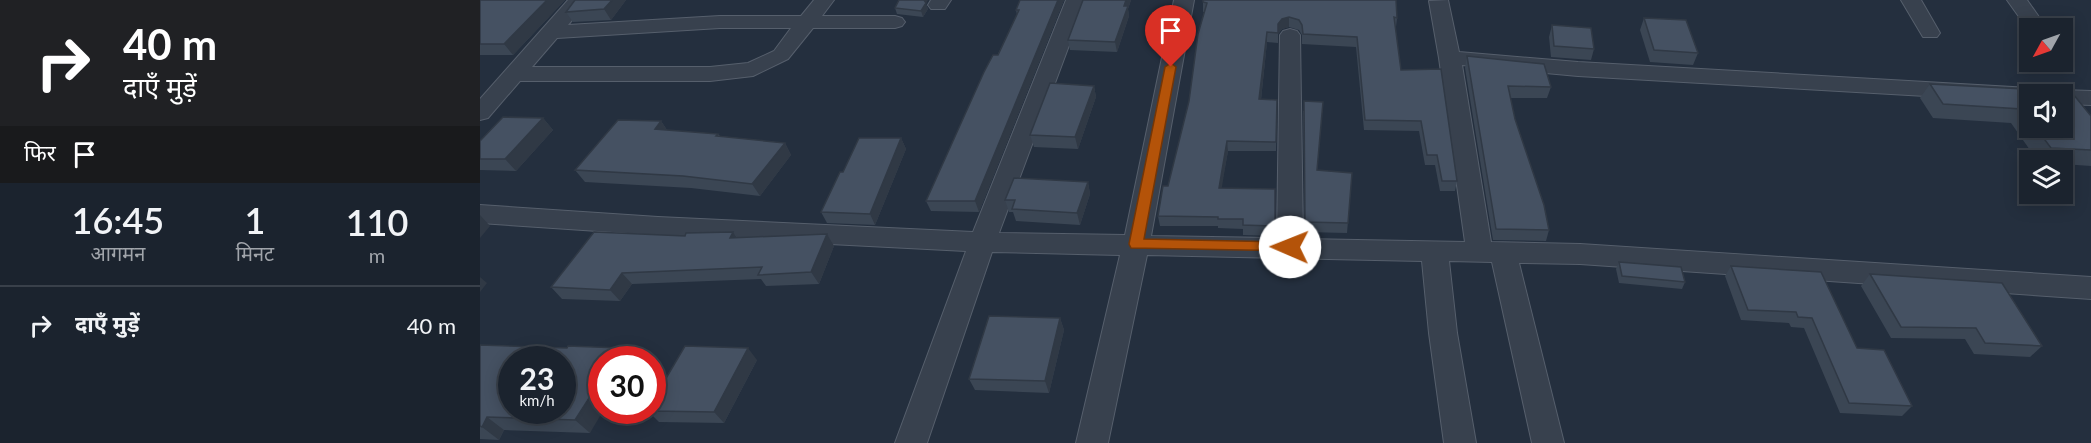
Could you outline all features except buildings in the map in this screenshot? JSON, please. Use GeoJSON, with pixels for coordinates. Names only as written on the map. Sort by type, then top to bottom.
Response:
{"type":"FeatureCollection","features":[{"type":"Feature","properties":{"kind":"street"},"geometry":{"type":"LineString","coordinates":[[480,113],[579,0]]}},
{"type":"Feature","properties":{"kind":"street"},"geometry":{"type":"LineString","coordinates":[[515,74],[710,74],[753,69],[781,55],[825,0]]}},
{"type":"Feature","properties":{"kind":"street"},"geometry":{"type":"LineString","coordinates":[[911,443],[982,242],[1076,0]]}},
{"type":"Feature","properties":{"kind":"street"},"geometry":{"type":"LineString","coordinates":[[1092,443],[1136,244],[1184,0]]}},
{"type":"Feature","properties":{"kind":"street"},"geometry":{"type":"LineString","coordinates":[[1438,0],[1491,252],[1548,443]]}},
{"type":"Feature","properties":{"kind":"street"},"geometry":{"type":"LineString","coordinates":[[1911,0],[1930,33]]}},
{"type":"Feature","properties":{"kind":"street"},"geometry":{"type":"LineString","coordinates":[[2017,0],[2029,17]]}},
{"type":"Feature","properties":{"kind":"street"},"geometry":{"type":"LineString","coordinates":[[552,32],[720,22],[895,22]]}},
{"type":"Feature","properties":{"kind":"street"},"geometry":{"type":"LineString","coordinates":[[1290,35],[1290,247]]}},
{"type":"Feature","properties":{"kind":"street"},"geometry":{"type":"LineString","coordinates":[[1450,58],[1578,69],[2019,94]]}},
{"type":"Feature","properties":{"kind":"street"},"geometry":{"type":"LineString","coordinates":[[2073,97],[2091,98]]}},
{"type":"Feature","properties":{"kind":"street"},"geometry":{"type":"LineString","coordinates":[[480,214],[658,226],[982,242],[1580,254],[2091,288]]}},
{"type":"Feature","properties":{"kind":"street"},"geometry":{"type":"LineString","coordinates":[[1434,250],[1443,333],[1460,443]]}},
{"type":"Feature","properties":{"kind":"route"},"geometry":{"type":"LineString","coordinates":[[1171,67],[1136,244],[1290,247]]}}]}
